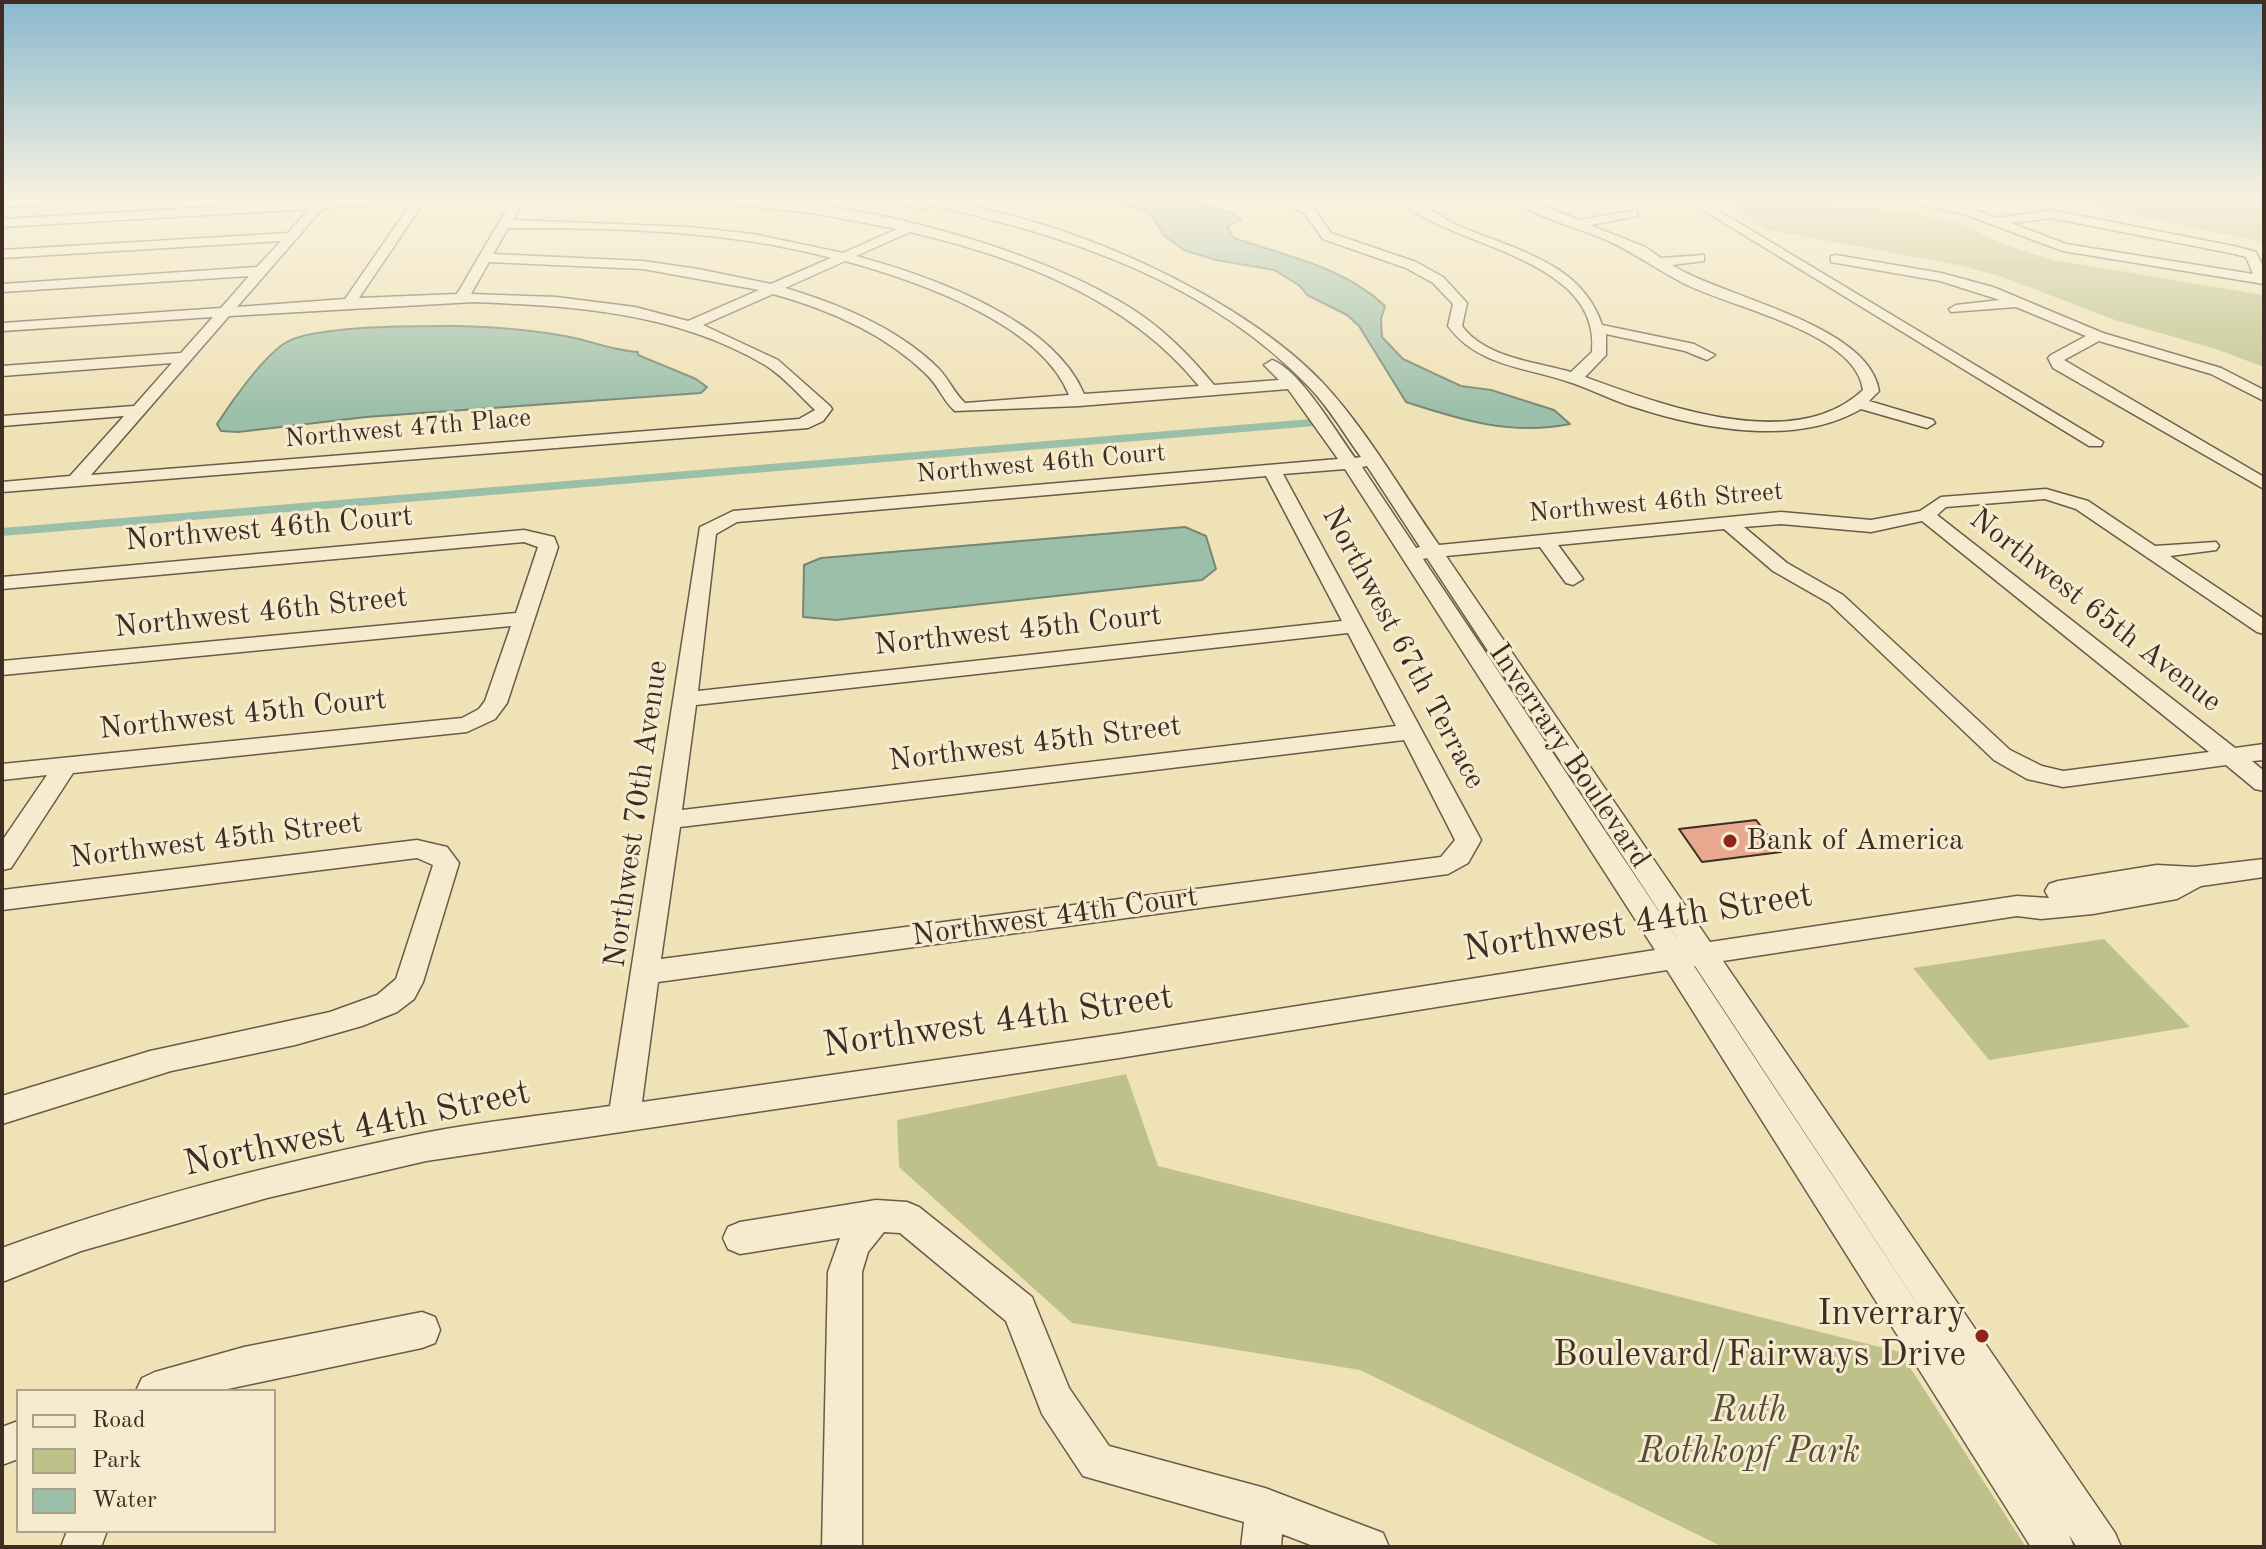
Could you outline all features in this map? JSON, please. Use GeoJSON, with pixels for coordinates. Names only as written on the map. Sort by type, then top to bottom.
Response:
{"type":"FeatureCollection","features":[{"type":"Feature","properties":{"kind":"street"},"geometry":{"type":"LineString","coordinates":[[349,303],[372,269]]}},
{"type":"Feature","properties":{"kind":"street"},"geometry":{"type":"LineString","coordinates":[[463,296],[478,269]]}},
{"type":"Feature","properties":{"kind":"street"},"geometry":{"type":"LineString","coordinates":[[668,269],[770,289],[847,317],[897,343],[943,380],[952,402],[961,408],[1292,384]]}},
{"type":"Feature","properties":{"kind":"street"},"geometry":{"type":"LineString","coordinates":[[2,327],[463,296],[573,303],[691,325],[816,269]]}},
{"type":"Feature","properties":{"kind":"street"},"geometry":{"type":"LineString","coordinates":[[881,269],[924,282],[1012,326],[1046,350],[1068,375],[1079,401]]}},
{"type":"Feature","properties":{"kind":"street"},"geometry":{"type":"LineString","coordinates":[[1040,269],[1096,295],[1149,327],[1174,348],[1212,392]]}},
{"type":"Feature","properties":{"kind":"street","name":"Inverrary Boulevard"},"geometry":{"type":"LineString","coordinates":[[1125,269],[1209,312],[1292,384],[1420,553],[1687,955],[2101,1547]]}},
{"type":"Feature","properties":{"kind":"street","name":"Inverrary Boulevard"},"geometry":{"type":"LineString","coordinates":[[1146,269],[1218,308],[1279,350],[1316,385],[1372,461],[1420,553]]}},
{"type":"Feature","properties":{"kind":"street"},"geometry":{"type":"LineString","coordinates":[[1419,269],[1438,280],[1460,303],[1455,326],[1466,341],[1482,350],[1574,378],[1648,406],[1734,423],[1802,422],[1830,417],[1857,403],[1871,391],[1869,376],[1840,345],[1815,331],[1687,280],[1670,269]]}},
{"type":"Feature","properties":{"kind":"street"},"geometry":{"type":"LineString","coordinates":[[1546,269],[1578,295],[1591,310],[1598,328],[1598,357],[1574,378]]}},
{"type":"Feature","properties":{"kind":"street"},"geometry":{"type":"LineString","coordinates":[[1808,269],[2095,442]]}},
{"type":"Feature","properties":{"kind":"street"},"geometry":{"type":"LineString","coordinates":[[1896,269],[1988,290],[2098,336],[2216,371],[2264,396]]}},
{"type":"Feature","properties":{"kind":"street"},"geometry":{"type":"LineString","coordinates":[[2198,269],[2263,280]]}},
{"type":"Feature","properties":{"kind":"street"},"geometry":{"type":"LineString","coordinates":[[2,288],[261,271]]}},
{"type":"Feature","properties":{"kind":"street"},"geometry":{"type":"LineString","coordinates":[[75,482],[261,271]]}},
{"type":"Feature","properties":{"kind":"street"},"geometry":{"type":"LineString","coordinates":[[1956,309],[2015,303]]}},
{"type":"Feature","properties":{"kind":"street","name":"Northwest 47th Place"},"geometry":{"type":"LineString","coordinates":[[2,487],[802,424],[817,418],[824,409],[791,374],[744,347],[691,325]]}},
{"type":"Feature","properties":{"kind":"street"},"geometry":{"type":"LineString","coordinates":[[1598,328],[1689,347],[1707,355]]}},
{"type":"Feature","properties":{"kind":"street"},"geometry":{"type":"LineString","coordinates":[[2098,336],[2056,358],[2058,365],[2264,484]]}},
{"type":"Feature","properties":{"kind":"street"},"geometry":{"type":"LineString","coordinates":[[2,371],[185,357]]}},
{"type":"Feature","properties":{"kind":"street"},"geometry":{"type":"LineString","coordinates":[[1857,403],[1927,423]]}},
{"type":"Feature","properties":{"kind":"street"},"geometry":{"type":"LineString","coordinates":[[2,421],[139,410]]}},
{"type":"Feature","properties":{"kind":"street","name":"Northwest 46th Court"},"geometry":{"type":"LineString","coordinates":[[716,524],[733,517],[1372,461]]}},
{"type":"Feature","properties":{"kind":"street","name":"Northwest 67th Terrace"},"geometry":{"type":"LineString","coordinates":[[1272,470],[1468,840],[1459,856]]}},
{"type":"Feature","properties":{"kind":"street","name":"Northwest 46th Street"},"geometry":{"type":"LineString","coordinates":[[1420,553],[1781,518],[1871,526],[1926,515],[1941,502],[2046,494],[2082,505],[2151,552]]}},
{"type":"Feature","properties":{"kind":"street","name":"Northwest 65th Avenue"},"geometry":{"type":"LineString","coordinates":[[1926,515],[2264,783]]}},
{"type":"Feature","properties":{"kind":"street"},"geometry":{"type":"LineString","coordinates":[[1728,523],[1780,567],[1836,599],[2002,755],[2035,773],[2063,779],[2264,752]]}},
{"type":"Feature","properties":{"kind":"street","name":"Northwest 70th Avenue"},"geometry":{"type":"LineString","coordinates":[[624,1117],[686,699],[707,531],[716,524]]}},
{"type":"Feature","properties":{"kind":"street","name":"Northwest 46th Court"},"geometry":{"type":"LineString","coordinates":[[2,583],[524,536],[541,538],[547,541],[548,547],[525,618]]}},
{"type":"Feature","properties":{"kind":"street"},"geometry":{"type":"LineString","coordinates":[[1545,541],[1573,579]]}},
{"type":"Feature","properties":{"kind":"street"},"geometry":{"type":"LineString","coordinates":[[2151,552],[2209,546]]}},
{"type":"Feature","properties":{"kind":"street"},"geometry":{"type":"LineString","coordinates":[[2151,552],[2264,628]]}},
{"type":"Feature","properties":{"kind":"street","name":"Northwest 46th Street"},"geometry":{"type":"LineString","coordinates":[[2,668],[525,618]]}},
{"type":"Feature","properties":{"kind":"street","name":"Northwest 45th Court"},"geometry":{"type":"LineString","coordinates":[[2,772],[467,725],[487,714],[496,703],[525,618]]}},
{"type":"Feature","properties":{"kind":"street","name":"Northwest 45th Court"},"geometry":{"type":"LineString","coordinates":[[686,699],[1356,626]]}},
{"type":"Feature","properties":{"kind":"street","name":"Northwest 45th Street"},"geometry":{"type":"LineString","coordinates":[[668,820],[1411,732]]}},
{"type":"Feature","properties":{"kind":"street"},"geometry":{"type":"LineString","coordinates":[[2,861],[66,765]]}},
{"type":"Feature","properties":{"kind":"street","name":"Northwest 45th Street"},"geometry":{"type":"LineString","coordinates":[[2,900],[417,849],[438,854],[446,863],[405,989],[391,1001],[353,1018],[173,1058],[2,1110]]}},
{"type":"Feature","properties":{"kind":"street","name":"Northwest 44th Court"},"geometry":{"type":"LineString","coordinates":[[647,972],[1448,865],[1459,856]]}},
{"type":"Feature","properties":{"kind":"street","name":"Northwest 44th Street"},"geometry":{"type":"LineString","coordinates":[[2,1265],[81,1235],[267,1183],[426,1147],[1119,1046],[1687,955],[2017,906],[2041,909],[2093,904],[2177,889],[2195,877],[2264,868]]}},
{"type":"Feature","properties":{"kind":"street","name":"Inverrary Boulevard"},"geometry":{"type":"LineString","coordinates":[[1687,955],[2054,1547]]}},
{"type":"Feature","properties":{"kind":"street"},"geometry":{"type":"LineString","coordinates":[[842,1547],[845,1272],[854,1244],[876,1216]]}},
{"type":"Feature","properties":{"kind":"street"},"geometry":{"type":"LineString","coordinates":[[740,1238],[876,1216],[907,1218],[1019,1309],[1055,1401],[1097,1462],[1265,1508],[1369,1547]]}},
{"type":"Feature","properties":{"kind":"street"},"geometry":{"type":"LineString","coordinates":[[162,1389],[244,1365],[422,1330]]}},
{"type":"Feature","properties":{"kind":"street"},"geometry":{"type":"LineString","coordinates":[[1261,1547],[1265,1508]]}},
{"type":"Feature","properties":{"kind":"green space"},"geometry":{"type":"Polygon","coordinates":[[[1974,269],[2110,269],[2264,295],[2264,367],[2216,349],[2115,320],[2003,277],[1974,269]]]}},
{"type":"Feature","properties":{"kind":"green space"},"geometry":{"type":"Polygon","coordinates":[[[2104,939],[2190,1027],[1989,1060],[1913,968],[2104,939]]]}},
{"type":"Feature","properties":{"kind":"green space","name":"Ruth Rothkopf Park"},"geometry":{"type":"Polygon","coordinates":[[[1126,1074],[1158,1166],[1900,1352],[2026,1547],[1723,1547],[1360,1370],[1072,1323],[899,1167],[897,1120],[1126,1074]]]}},
{"type":"Feature","properties":{"kind":"water"},"geometry":{"type":"Polygon","coordinates":[[[1270,269],[1326,269],[1351,281],[1385,306],[1381,319],[1382,337],[1403,359],[1461,386],[1491,390],[1554,410],[1570,424],[1507,427],[1467,420],[1406,402],[1359,326],[1347,315],[1307,295],[1300,286],[1270,269]]]}},
{"type":"Feature","properties":{"kind":"water"},"geometry":{"type":"Polygon","coordinates":[[[457,326],[542,332],[638,352],[638,355],[696,379],[707,387],[701,393],[366,417],[238,432],[221,431],[217,424],[267,358],[285,343],[299,337],[368,328],[457,326]]]}},
{"type":"Feature","properties":{"kind":"water"},"geometry":{"type":"Polygon","coordinates":[[[1185,527],[1206,536],[1216,569],[1202,580],[836,620],[803,617],[804,565],[821,558],[1185,527]]]}},
{"type":"Feature","properties":{"kind":"building","name":"Bank of America"},"geometry":{"type":"Polygon","coordinates":[[[1756,820],[1781,852],[1702,862],[1679,829],[1756,820]]]}},
{"type":"Feature","properties":{"kind":"waterway"},"geometry":{"type":"LineString","coordinates":[[2,532],[1311,423]]}},
{"type":"Feature","properties":{"kind":"place","name":"Bank of America"},"geometry":{"type":"Point","coordinates":[1730,841]}},
{"type":"Feature","properties":{"kind":"place","name":"Inverrary Boulevard/Fairways Drive"},"geometry":{"type":"Point","coordinates":[1982,1336]}}]}
